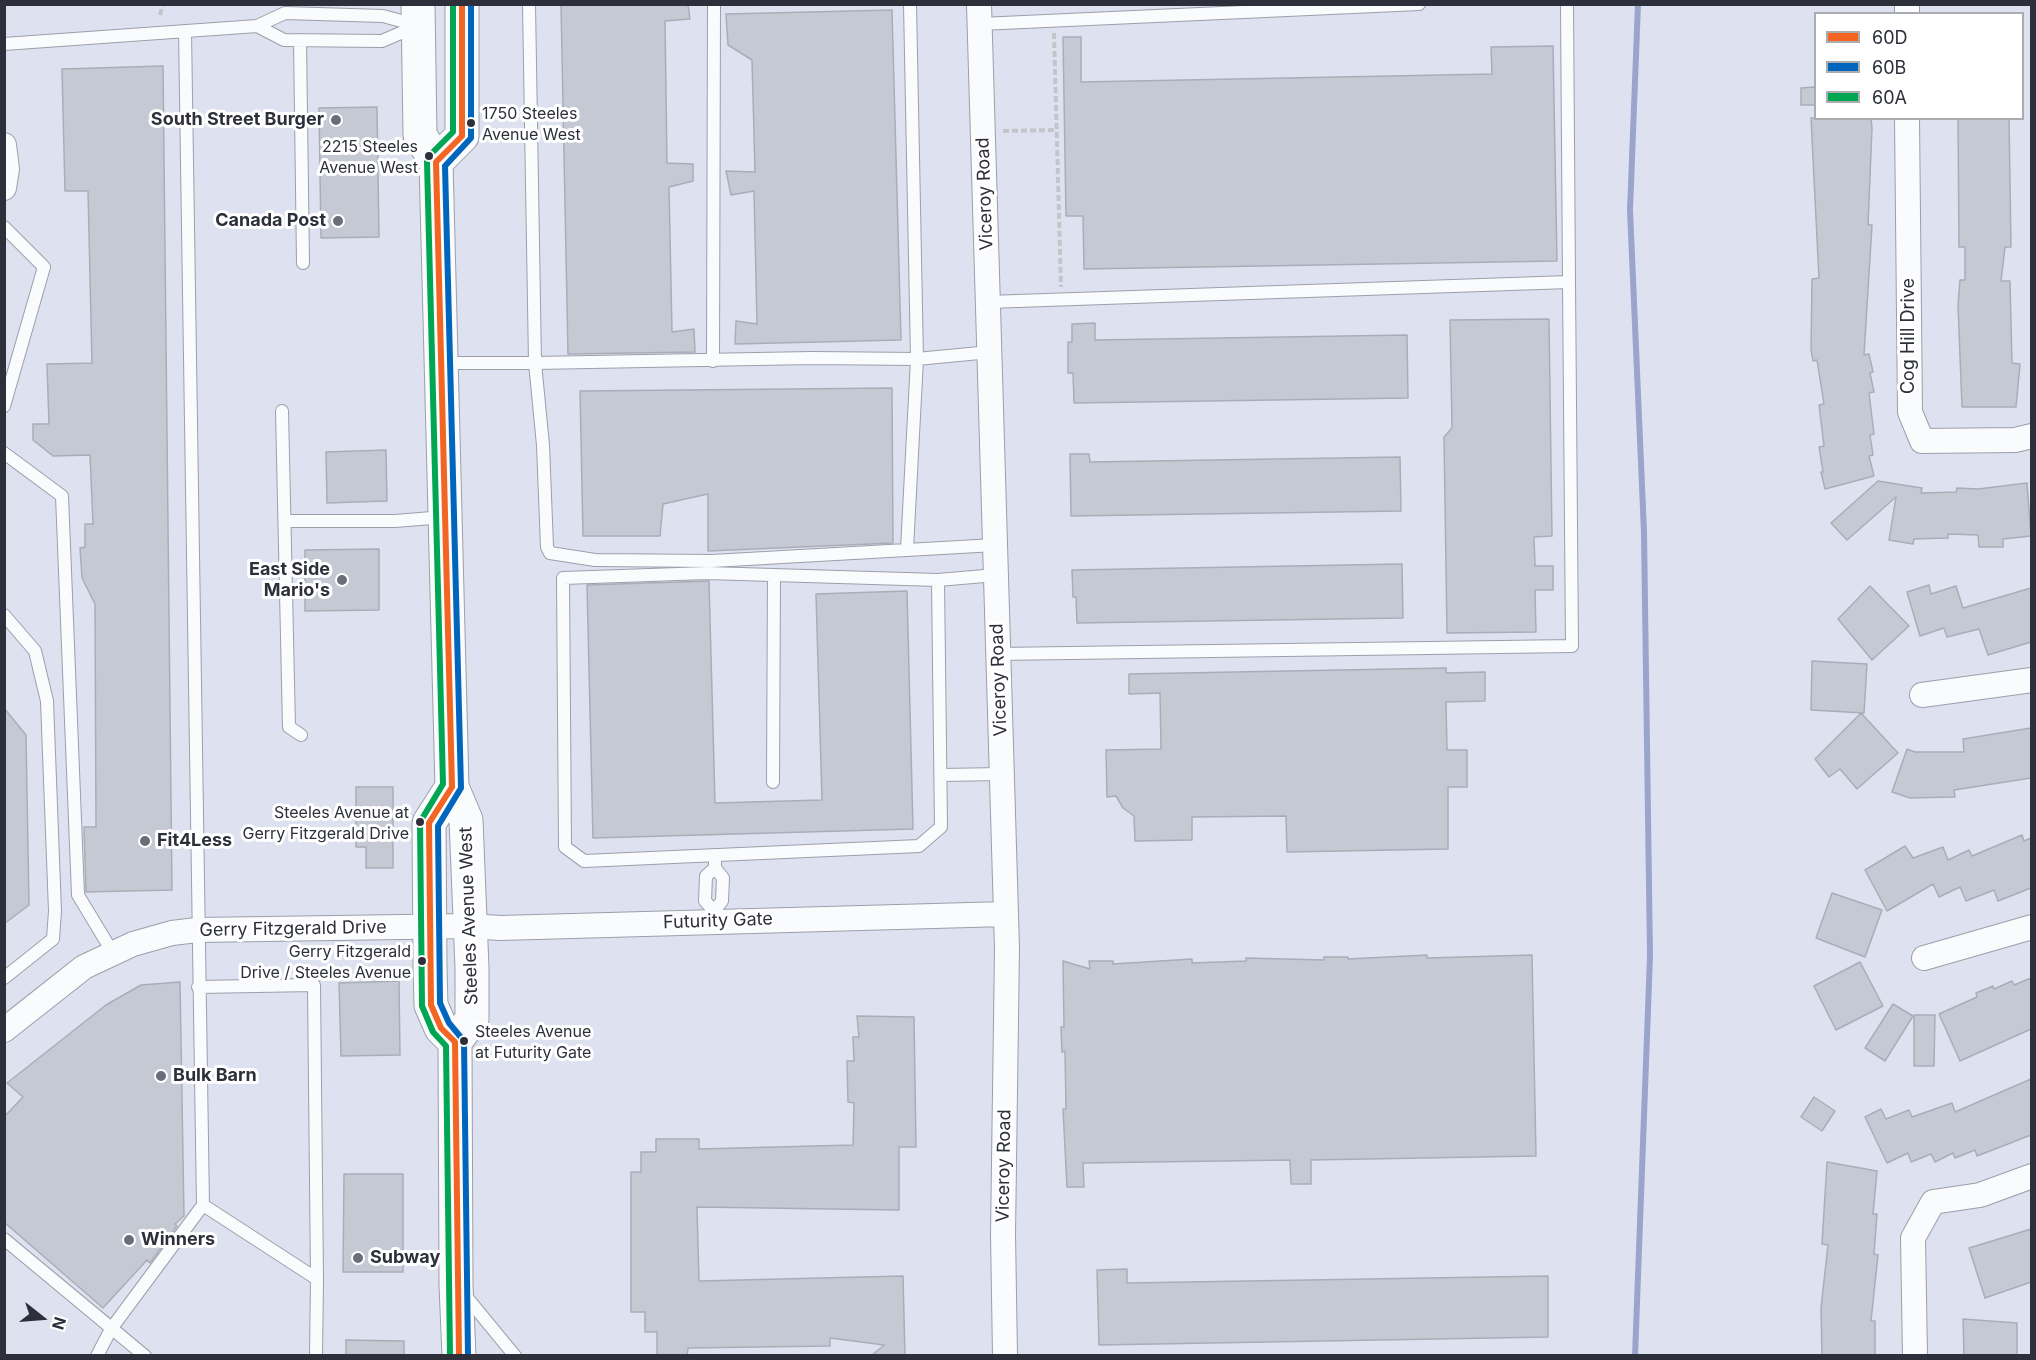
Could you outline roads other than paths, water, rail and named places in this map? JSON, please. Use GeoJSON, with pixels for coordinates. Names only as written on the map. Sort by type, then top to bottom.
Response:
{"type":"FeatureCollection","features":[{"type":"Feature","properties":{"kind":"main road"},"geometry":{"type":"LineString","coordinates":[[418,15],[463,15],[462,136],[436,162]]}},
{"type":"Feature","properties":{"kind":"main road","name":"Steeles Avenue West"},"geometry":{"type":"LineString","coordinates":[[418,15],[420,135],[436,162],[452,787],[466,820],[471,926],[472,1019],[454,1042],[441,1028],[431,1005],[429,823],[452,787]]}},
{"type":"Feature","properties":{"kind":"main road"},"geometry":{"type":"LineString","coordinates":[[454,1042],[456,1285],[459,1356]]}},
{"type":"Feature","properties":{"kind":"street","name":"Viceroy Road"},"geometry":{"type":"LineString","coordinates":[[979,14],[1006,914],[1003,1234],[1005,1356]]}},
{"type":"Feature","properties":{"kind":"street","name":"Cog Hill Drive"},"geometry":{"type":"LineString","coordinates":[[1907,120],[1910,411],[1922,441],[2015,440],[2031,436]]}},
{"type":"Feature","properties":{"kind":"street"},"geometry":{"type":"LineString","coordinates":[[4,145],[7,169],[4,188]]}},
{"type":"Feature","properties":{"kind":"street"},"geometry":{"type":"LineString","coordinates":[[1922,695],[2031,680]]}},
{"type":"Feature","properties":{"kind":"street","name":"Futurity Gate"},"geometry":{"type":"LineString","coordinates":[[430,926],[500,928],[714,916],[1006,914]]}},
{"type":"Feature","properties":{"kind":"street","name":"Gerry Fitzgerald Drive"},"geometry":{"type":"LineString","coordinates":[[4,1030],[84,967],[133,944],[197,930],[430,926]]}},
{"type":"Feature","properties":{"kind":"street"},"geometry":{"type":"LineString","coordinates":[[1924,958],[2031,927]]}},
{"type":"Feature","properties":{"kind":"street"},"geometry":{"type":"LineString","coordinates":[[1915,1356],[1913,1238],[1933,1202],[1980,1195],[2031,1176]]}},
{"type":"Feature","properties":{"kind":"lane"},"geometry":{"type":"LineString","coordinates":[[529,4],[535,363],[543,445],[547,547],[550,553],[596,560],[712,561],[995,545]]}},
{"type":"Feature","properties":{"kind":"lane"},"geometry":{"type":"LineString","coordinates":[[713,361],[714,4]]}},
{"type":"Feature","properties":{"kind":"lane"},"geometry":{"type":"LineString","coordinates":[[907,549],[917,359],[910,4]]}},
{"type":"Feature","properties":{"kind":"lane"},"geometry":{"type":"LineString","coordinates":[[979,14],[1054,20],[1419,4]]}},
{"type":"Feature","properties":{"kind":"lane"},"geometry":{"type":"LineString","coordinates":[[998,654],[1572,646],[1567,4]]}},
{"type":"Feature","properties":{"kind":"lane"},"geometry":{"type":"LineString","coordinates":[[4,44],[256,26],[285,13],[418,15]]}},
{"type":"Feature","properties":{"kind":"lane"},"geometry":{"type":"LineString","coordinates":[[256,26],[284,40],[382,41],[418,15]]}},
{"type":"Feature","properties":{"kind":"lane"},"geometry":{"type":"LineString","coordinates":[[97,1356],[111,1329],[203,1205],[185,31]]}},
{"type":"Feature","properties":{"kind":"lane"},"geometry":{"type":"LineString","coordinates":[[300,40],[303,263]]}},
{"type":"Feature","properties":{"kind":"lane"},"geometry":{"type":"LineString","coordinates":[[4,227],[44,267],[4,406]]}},
{"type":"Feature","properties":{"kind":"lane"},"geometry":{"type":"LineString","coordinates":[[988,302],[1569,282]]}},
{"type":"Feature","properties":{"kind":"lane"},"geometry":{"type":"LineString","coordinates":[[441,363],[812,358],[917,359],[990,352]]}},
{"type":"Feature","properties":{"kind":"lane"},"geometry":{"type":"LineString","coordinates":[[282,411],[289,727],[301,735]]}},
{"type":"Feature","properties":{"kind":"lane"},"geometry":{"type":"LineString","coordinates":[[4,453],[62,496],[78,895],[113,953]]}},
{"type":"Feature","properties":{"kind":"lane"},"geometry":{"type":"LineString","coordinates":[[285,521],[395,521],[445,517]]}},
{"type":"Feature","properties":{"kind":"lane"},"geometry":{"type":"LineString","coordinates":[[938,580],[941,827],[919,846],[584,861],[566,847],[562,578],[707,573],[938,580],[996,575]]}},
{"type":"Feature","properties":{"kind":"lane"},"geometry":{"type":"LineString","coordinates":[[773,782],[774,575]]}},
{"type":"Feature","properties":{"kind":"lane"},"geometry":{"type":"LineString","coordinates":[[4,615],[35,651],[47,701],[55,911],[53,939],[4,978]]}},
{"type":"Feature","properties":{"kind":"lane"},"geometry":{"type":"LineString","coordinates":[[940,775],[1002,774]]}},
{"type":"Feature","properties":{"kind":"lane"},"geometry":{"type":"LineString","coordinates":[[714,916],[722,901],[723,878],[715,868],[715,855]]}},
{"type":"Feature","properties":{"kind":"lane"},"geometry":{"type":"LineString","coordinates":[[198,987],[314,986],[316,1356]]}},
{"type":"Feature","properties":{"kind":"lane"},"geometry":{"type":"LineString","coordinates":[[203,1205],[317,1279]]}},
{"type":"Feature","properties":{"kind":"lane"},"geometry":{"type":"LineString","coordinates":[[4,1239],[145,1356]]}},
{"type":"Feature","properties":{"kind":"lane"},"geometry":{"type":"LineString","coordinates":[[456,1285],[515,1356]]}},
{"type":"Feature","properties":{"kind":"waterway"},"geometry":{"type":"LineString","coordinates":[[1635,1356],[1650,956],[1644,532],[1630,210],[1638,4]]}},
{"type":"Feature","properties":{"kind":"place","name":"South Street Burger"},"geometry":{"type":"Point","coordinates":[336,120]}},
{"type":"Feature","properties":{"kind":"place","name":"1750 Steeles Avenue West"},"geometry":{"type":"Point","coordinates":[471,123]}},
{"type":"Feature","properties":{"kind":"place","name":"2215 Steeles Avenue West"},"geometry":{"type":"Point","coordinates":[429,156]}},
{"type":"Feature","properties":{"kind":"place","name":"Canada Post"},"geometry":{"type":"Point","coordinates":[338,221]}},
{"type":"Feature","properties":{"kind":"place","name":"East Side Mario's"},"geometry":{"type":"Point","coordinates":[342,580]}},
{"type":"Feature","properties":{"kind":"place","name":"Steeles Avenue at Gerry Fitzgerald Drive"},"geometry":{"type":"Point","coordinates":[420,822]}},
{"type":"Feature","properties":{"kind":"place","name":"Fit4Less"},"geometry":{"type":"Point","coordinates":[145,841]}},
{"type":"Feature","properties":{"kind":"place","name":"Gerry Fitzgerald Drive / Steeles Avenue"},"geometry":{"type":"Point","coordinates":[422,961]}},
{"type":"Feature","properties":{"kind":"place","name":"Steeles Avenue at Futurity Gate"},"geometry":{"type":"Point","coordinates":[464,1041]}},
{"type":"Feature","properties":{"kind":"place","name":"Bulk Barn"},"geometry":{"type":"Point","coordinates":[161,1076]}},
{"type":"Feature","properties":{"kind":"place","name":"Winners"},"geometry":{"type":"Point","coordinates":[129,1240]}},
{"type":"Feature","properties":{"kind":"place","name":"Subway"},"geometry":{"type":"Point","coordinates":[358,1258]}}]}
